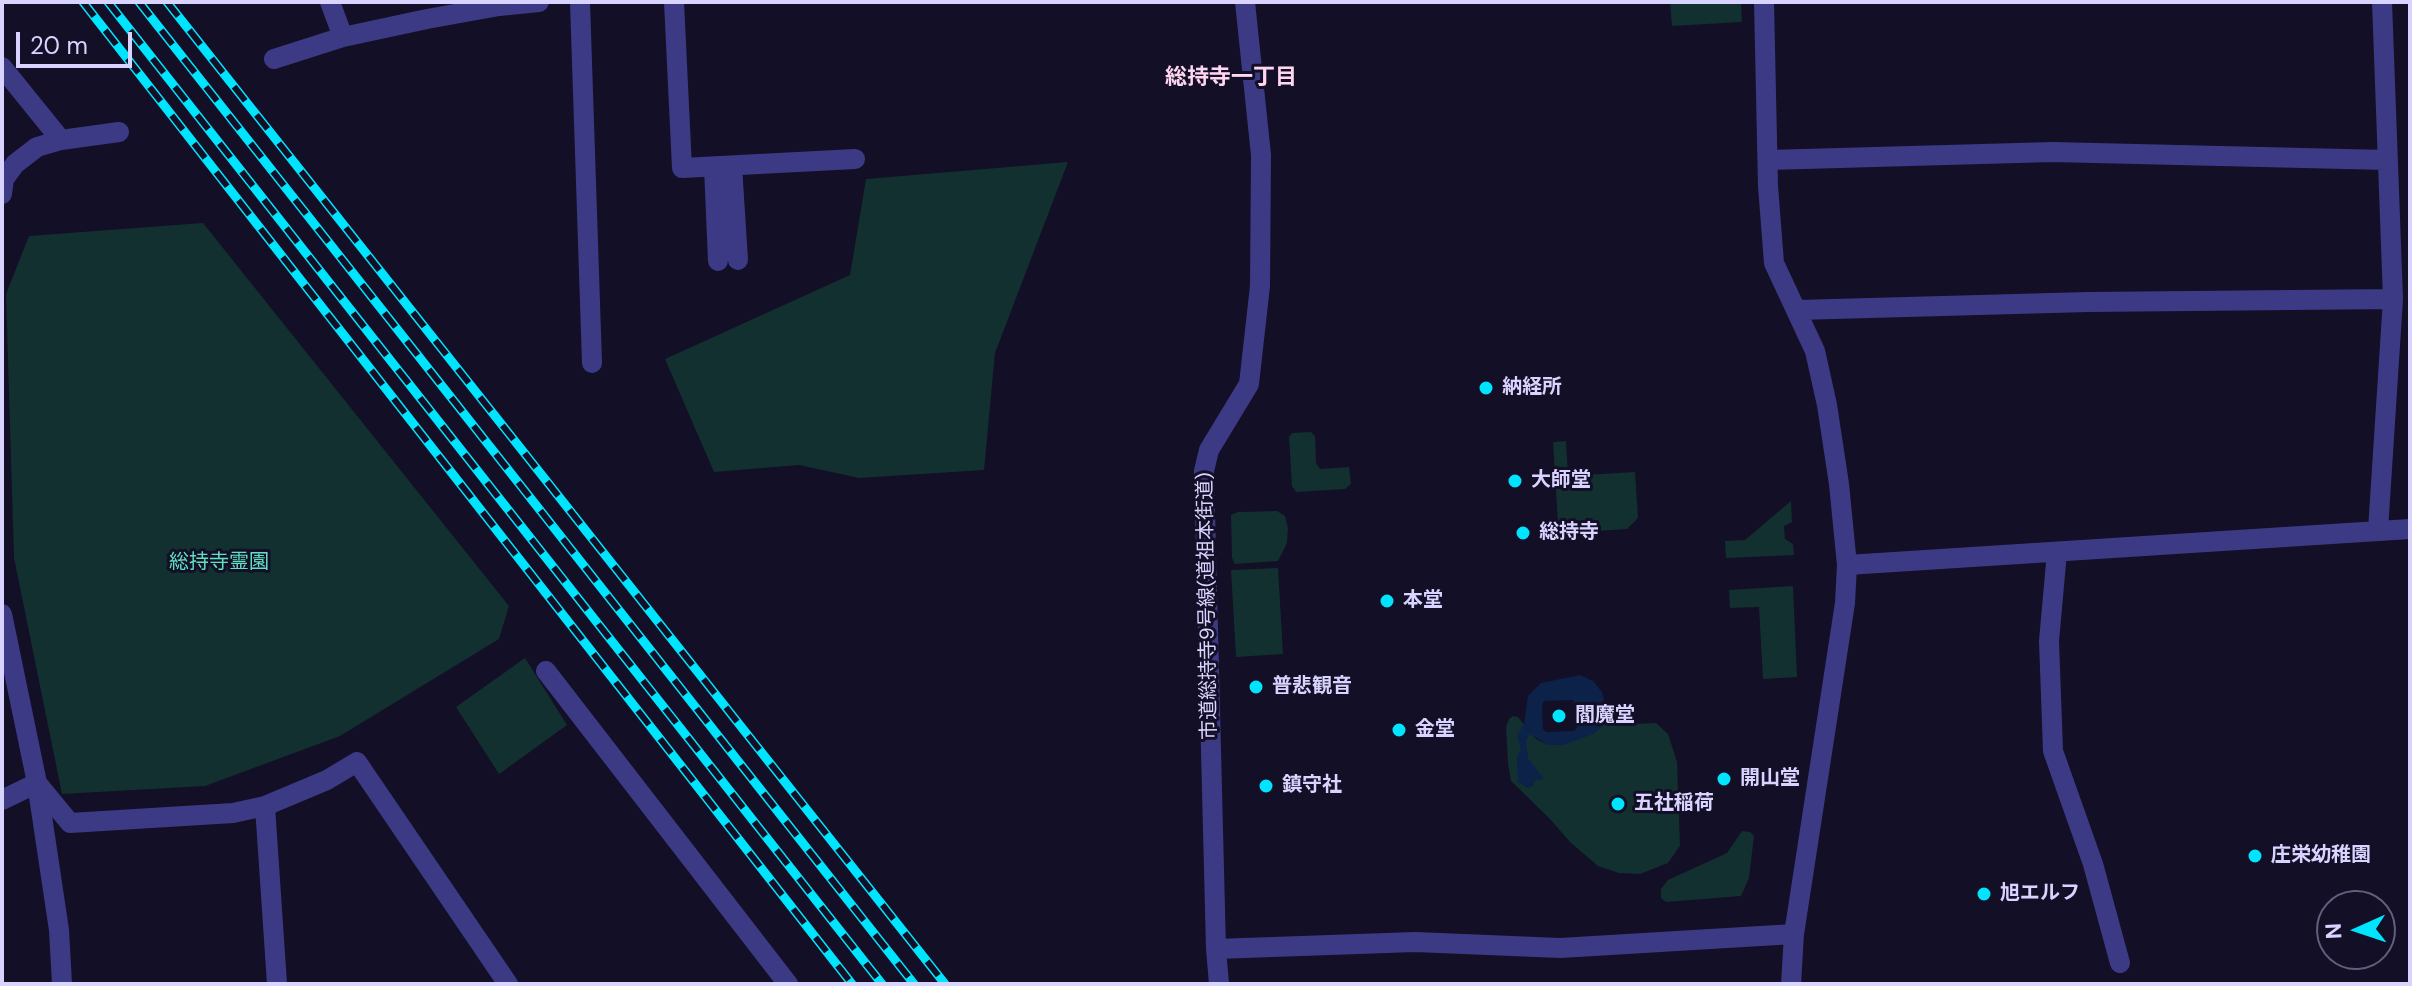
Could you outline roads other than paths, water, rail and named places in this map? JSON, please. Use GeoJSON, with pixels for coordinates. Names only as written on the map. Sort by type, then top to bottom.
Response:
{"type":"FeatureCollection","features":[{"type":"Feature","properties":{"kind":"street"},"geometry":{"type":"LineString","coordinates":[[330,2],[343,37]]}},
{"type":"Feature","properties":{"kind":"street"},"geometry":{"type":"LineString","coordinates":[[274,59],[343,37],[499,4],[539,2]]}},
{"type":"Feature","properties":{"kind":"street"},"geometry":{"type":"LineString","coordinates":[[580,2],[592,363]]}},
{"type":"Feature","properties":{"kind":"street"},"geometry":{"type":"LineString","coordinates":[[674,2],[682,168],[855,159]]}},
{"type":"Feature","properties":{"kind":"street","name":"市道総持寺9号線(道祖本街道)"},"geometry":{"type":"LineString","coordinates":[[1219,984],[1204,471],[1209,450],[1249,384],[1260,286],[1261,155],[1245,2]]}},
{"type":"Feature","properties":{"kind":"street"},"geometry":{"type":"LineString","coordinates":[[1764,2],[1774,263],[1815,351],[1839,484],[1847,565],[1845,603],[1794,934],[1791,984]]}},
{"type":"Feature","properties":{"kind":"street"},"geometry":{"type":"LineString","coordinates":[[2378,530],[2393,299],[2382,2]]}},
{"type":"Feature","properties":{"kind":"street"},"geometry":{"type":"LineString","coordinates":[[2,67],[61,140]]}},
{"type":"Feature","properties":{"kind":"street"},"geometry":{"type":"LineString","coordinates":[[3,184],[15,164],[37,147],[61,140],[119,132]]}},
{"type":"Feature","properties":{"kind":"street"},"geometry":{"type":"LineString","coordinates":[[1768,160],[2053,152],[2387,160]]}},
{"type":"Feature","properties":{"kind":"street"},"geometry":{"type":"LineString","coordinates":[[723,166],[728,261]]}},
{"type":"Feature","properties":{"kind":"street"},"geometry":{"type":"LineString","coordinates":[[1797,310],[2088,302],[2393,299]]}},
{"type":"Feature","properties":{"kind":"street"},"geometry":{"type":"LineString","coordinates":[[1847,565],[2410,529]]}},
{"type":"Feature","properties":{"kind":"street"},"geometry":{"type":"LineString","coordinates":[[2057,552],[2049,641],[2053,751],[2093,864],[2120,963]]}},
{"type":"Feature","properties":{"kind":"street"},"geometry":{"type":"LineString","coordinates":[[2,614],[37,783],[59,930],[62,984]]}},
{"type":"Feature","properties":{"kind":"street"},"geometry":{"type":"LineString","coordinates":[[546,671],[788,984]]}},
{"type":"Feature","properties":{"kind":"street"},"geometry":{"type":"LineString","coordinates":[[37,783],[70,823],[233,813],[265,806],[327,780],[357,762],[506,983]]}},
{"type":"Feature","properties":{"kind":"street"},"geometry":{"type":"LineString","coordinates":[[2,800],[37,783]]}},
{"type":"Feature","properties":{"kind":"street"},"geometry":{"type":"LineString","coordinates":[[265,806],[277,984]]}},
{"type":"Feature","properties":{"kind":"street"},"geometry":{"type":"LineString","coordinates":[[1216,949],[1415,942],[1560,948],[1794,934]]}},
{"type":"Feature","properties":{"kind":"water"},"geometry":{"type":"Polygon","coordinates":[[[1580,675],[1593,681],[1604,700],[1603,726],[1593,734],[1563,745],[1548,745],[1530,734],[1526,740],[1528,758],[1544,779],[1534,781],[1533,786],[1528,788],[1518,782],[1517,757],[1521,750],[1517,736],[1524,724],[1528,696],[1541,683],[1580,675]],[[1573,700],[1544,701],[1543,729],[1546,732],[1574,731],[1577,728],[1573,700]]]}},
{"type":"Feature","properties":{"kind":"railway"},"geometry":{"type":"LineString","coordinates":[[83,2],[852,984]]}},
{"type":"Feature","properties":{"kind":"railway"},"geometry":{"type":"LineString","coordinates":[[108,2],[882,984]]}},
{"type":"Feature","properties":{"kind":"railway"},"geometry":{"type":"LineString","coordinates":[[139,2],[914,984]]}},
{"type":"Feature","properties":{"kind":"railway"},"geometry":{"type":"LineString","coordinates":[[167,2],[945,984]]}},
{"type":"Feature","properties":{"kind":"place","name":"納経所"},"geometry":{"type":"Point","coordinates":[1486,388]}},
{"type":"Feature","properties":{"kind":"place","name":"大師堂"},"geometry":{"type":"Point","coordinates":[1515,481]}},
{"type":"Feature","properties":{"kind":"place","name":"総持寺"},"geometry":{"type":"Point","coordinates":[1523,533]}},
{"type":"Feature","properties":{"kind":"place","name":"本堂"},"geometry":{"type":"Point","coordinates":[1387,601]}},
{"type":"Feature","properties":{"kind":"place","name":"普悲観音"},"geometry":{"type":"Point","coordinates":[1256,687]}},
{"type":"Feature","properties":{"kind":"place","name":"閻魔堂"},"geometry":{"type":"Point","coordinates":[1559,716]}},
{"type":"Feature","properties":{"kind":"place","name":"金堂"},"geometry":{"type":"Point","coordinates":[1399,730]}},
{"type":"Feature","properties":{"kind":"place","name":"開山堂"},"geometry":{"type":"Point","coordinates":[1724,779]}},
{"type":"Feature","properties":{"kind":"place","name":"鎮守社"},"geometry":{"type":"Point","coordinates":[1266,786]}},
{"type":"Feature","properties":{"kind":"place","name":"五社稲荷"},"geometry":{"type":"Point","coordinates":[1618,804]}},
{"type":"Feature","properties":{"kind":"place","name":"庄栄幼稚園"},"geometry":{"type":"Point","coordinates":[2255,856]}},
{"type":"Feature","properties":{"kind":"place","name":"旭エルフ"},"geometry":{"type":"Point","coordinates":[1984,894]}},
{"type":"Feature","properties":{"kind":"district","name":"総持寺一丁目"},"geometry":{"type":"Point","coordinates":[1231,78]}},
{"type":"Feature","properties":{"kind":"park label","name":"総持寺霊園"},"geometry":{"type":"Point","coordinates":[219,563]}}]}
